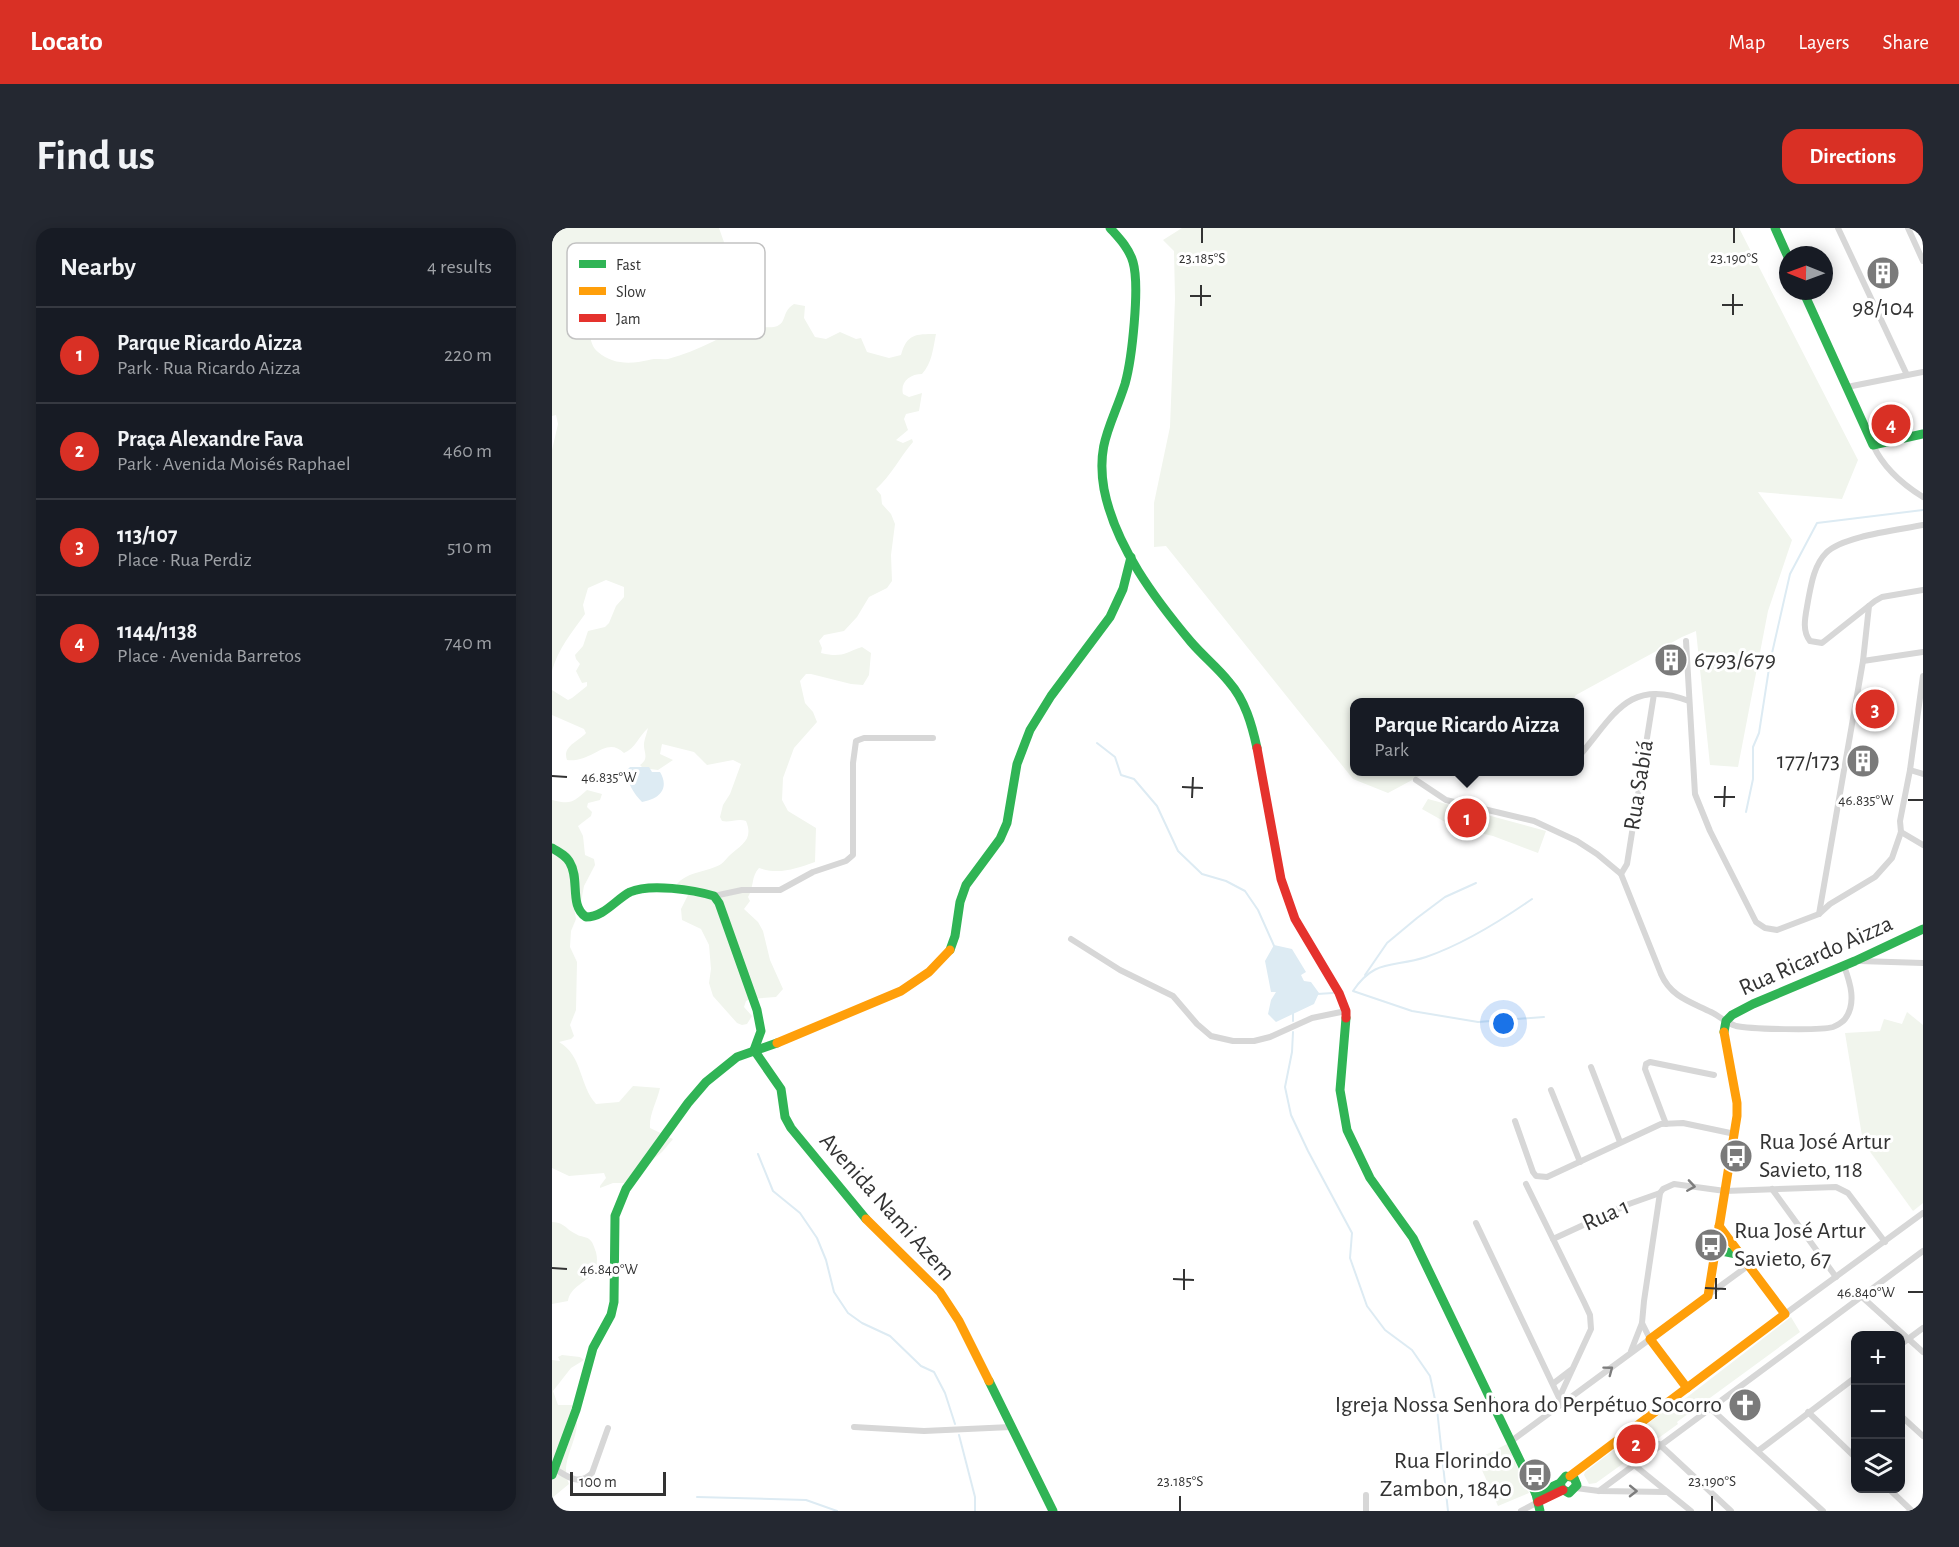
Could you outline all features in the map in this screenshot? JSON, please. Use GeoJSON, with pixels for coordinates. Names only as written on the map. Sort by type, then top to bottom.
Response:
{"type":"FeatureCollection","features":[{"type":"Feature","properties":{"kind":"street"},"geometry":{"type":"LineString","coordinates":[[1110,228],[1128,249],[1135,276],[1129,365],[1125,382],[1104,435],[1101,461],[1102,478],[1112,514],[1131,556],[1167,613],[1241,698],[1256,745],[1281,879],[1295,919],[1339,993],[1346,1011],[1340,1090],[1347,1130],[1370,1178],[1405,1224],[1424,1260],[1510,1442],[1536,1503]]}},
{"type":"Feature","properties":{"kind":"street"},"geometry":{"type":"LineString","coordinates":[[1775,228],[1783,246]]}},
{"type":"Feature","properties":{"kind":"street"},"geometry":{"type":"LineString","coordinates":[[1838,228],[1907,375]]}},
{"type":"Feature","properties":{"kind":"street"},"geometry":{"type":"LineString","coordinates":[[1908,228],[1923,261]]}},
{"type":"Feature","properties":{"kind":"street"},"geometry":{"type":"LineString","coordinates":[[1807,300],[1880,460],[1923,497]]}},
{"type":"Feature","properties":{"kind":"street"},"geometry":{"type":"LineString","coordinates":[[1847,387],[1923,372]]}},
{"type":"Feature","properties":{"kind":"street"},"geometry":{"type":"LineString","coordinates":[[1873,445],[1923,434]]}},
{"type":"Feature","properties":{"kind":"street"},"geometry":{"type":"LineString","coordinates":[[1923,525],[1844,541],[1826,553],[1812,580],[1806,611],[1806,636],[1810,641],[1822,643],[1882,597],[1923,590]]}},
{"type":"Feature","properties":{"kind":"street"},"geometry":{"type":"LineString","coordinates":[[608,1428],[592,1473],[587,1478],[575,1480],[554,1472],[587,1376],[593,1348],[614,1302],[614,1233],[618,1204],[627,1187],[693,1096],[730,1061],[754,1050],[798,1036],[888,997],[918,980],[945,957],[952,947],[956,934],[958,906],[966,885],[997,845],[1008,822],[1018,762],[1031,729],[1051,695],[1114,610],[1125,585],[1131,556]]}},
{"type":"Feature","properties":{"kind":"street"},"geometry":{"type":"LineString","coordinates":[[1819,914],[1863,661],[1869,606]]}},
{"type":"Feature","properties":{"kind":"street"},"geometry":{"type":"LineString","coordinates":[[1686,641],[1695,794],[1710,831],[1756,922],[1765,928],[1777,930],[1819,914],[1875,877],[1892,858],[1901,832],[1900,821],[1910,770],[1923,676]]}},
{"type":"Feature","properties":{"kind":"street"},"geometry":{"type":"LineString","coordinates":[[1863,661],[1923,652]]}},
{"type":"Feature","properties":{"kind":"street"},"geometry":{"type":"LineString","coordinates":[[1584,750],[1611,716],[1624,704],[1640,696],[1654,694],[1676,696],[1689,701]]}},
{"type":"Feature","properties":{"kind":"street","name":"Rua Sabiá"},"geometry":{"type":"LineString","coordinates":[[1621,874],[1627,864],[1654,694]]}},
{"type":"Feature","properties":{"kind":"street"},"geometry":{"type":"LineString","coordinates":[[552,848],[570,863],[576,884],[577,909],[587,917],[596,916],[631,891],[645,888],[714,896],[742,890],[780,890],[813,872],[846,861],[852,855],[854,848],[853,763],[856,741],[864,738],[933,738]]}},
{"type":"Feature","properties":{"kind":"street"},"geometry":{"type":"LineString","coordinates":[[1910,770],[1923,774]]}},
{"type":"Feature","properties":{"kind":"street","name":"Rua Ricardo Aizza"},"geometry":{"type":"LineString","coordinates":[[1416,780],[1446,800],[1534,821],[1563,833],[1597,854],[1621,874],[1667,985],[1685,1001],[1725,1024],[1732,1015],[1753,1004],[1844,966],[1923,929]]}},
{"type":"Feature","properties":{"kind":"street"},"geometry":{"type":"LineString","coordinates":[[1901,832],[1923,845]]}},
{"type":"Feature","properties":{"kind":"street"},"geometry":{"type":"LineString","coordinates":[[714,896],[719,903],[757,1011],[761,1031],[754,1050]]}},
{"type":"Feature","properties":{"kind":"street"},"geometry":{"type":"LineString","coordinates":[[1071,939],[1120,970],[1173,996],[1197,1024],[1211,1036],[1233,1041],[1254,1041],[1270,1037],[1312,1018],[1346,1011]]}},
{"type":"Feature","properties":{"kind":"street"},"geometry":{"type":"LineString","coordinates":[[1855,961],[1923,963]]}},
{"type":"Feature","properties":{"kind":"street"},"geometry":{"type":"LineString","coordinates":[[1708,1296],[1735,1134],[1737,1103],[1725,1041],[1725,1024],[1808,1029],[1833,1027],[1844,1020],[1850,1004],[1851,986],[1844,966]]}},
{"type":"Feature","properties":{"kind":"street","name":"Avenida Nami Azem"},"geometry":{"type":"LineString","coordinates":[[754,1050],[781,1089],[785,1117],[791,1128],[864,1217],[930,1281],[948,1304],[968,1338],[1053,1511]]}},
{"type":"Feature","properties":{"kind":"street"},"geometry":{"type":"LineString","coordinates":[[1666,1124],[1645,1069],[1646,1064],[1650,1062],[1714,1074]]}},
{"type":"Feature","properties":{"kind":"street"},"geometry":{"type":"LineString","coordinates":[[1591,1067],[1620,1142]]}},
{"type":"Feature","properties":{"kind":"street"},"geometry":{"type":"LineString","coordinates":[[1551,1090],[1580,1161]]}},
{"type":"Feature","properties":{"kind":"street"},"geometry":{"type":"LineString","coordinates":[[1515,1121],[1533,1172],[1536,1176],[1547,1177],[1651,1128],[1666,1124],[1683,1123],[1735,1134]]}},
{"type":"Feature","properties":{"kind":"street"},"geometry":{"type":"LineString","coordinates":[[1526,1184],[1584,1302],[1591,1322],[1588,1338],[1560,1396]]}},
{"type":"Feature","properties":{"kind":"street","name":"Rua 1"},"geometry":{"type":"LineString","coordinates":[[1553,1239],[1629,1204],[1660,1193],[1674,1184],[1725,1191],[1836,1187],[1848,1193],[1885,1242]]}},
{"type":"Feature","properties":{"kind":"street"},"geometry":{"type":"LineString","coordinates":[[1772,1189],[1836,1277]]}},
{"type":"Feature","properties":{"kind":"street"},"geometry":{"type":"LineString","coordinates":[[1628,1356],[1638,1339],[1642,1323],[1660,1193]]}},
{"type":"Feature","properties":{"kind":"street"},"geometry":{"type":"LineString","coordinates":[[1521,1511],[1562,1487],[1564,1478],[1570,1476],[1923,1213]]}},
{"type":"Feature","properties":{"kind":"street"},"geometry":{"type":"LineString","coordinates":[[1476,1222],[1562,1404]]}},
{"type":"Feature","properties":{"kind":"street"},"geometry":{"type":"LineString","coordinates":[[1719,1226],[1785,1314]]}},
{"type":"Feature","properties":{"kind":"street"},"geometry":{"type":"LineString","coordinates":[[1713,1258],[1722,1251],[1741,1255]]}},
{"type":"Feature","properties":{"kind":"street"},"geometry":{"type":"LineString","coordinates":[[1599,1491],[1659,1444],[1923,1251]]}},
{"type":"Feature","properties":{"kind":"street"},"geometry":{"type":"LineString","coordinates":[[1510,1442],[1749,1265]]}},
{"type":"Feature","properties":{"kind":"street"},"geometry":{"type":"LineString","coordinates":[[1862,1296],[1923,1352]]}},
{"type":"Feature","properties":{"kind":"street"},"geometry":{"type":"LineString","coordinates":[[1642,1323],[1650,1340],[1687,1388]]}},
{"type":"Feature","properties":{"kind":"street"},"geometry":{"type":"LineString","coordinates":[[1905,1342],[1923,1328]]}},
{"type":"Feature","properties":{"kind":"street"},"geometry":{"type":"LineString","coordinates":[[1554,1383],[1572,1370]]}},
{"type":"Feature","properties":{"kind":"street"},"geometry":{"type":"LineString","coordinates":[[1758,1451],[1851,1381]]}},
{"type":"Feature","properties":{"kind":"street"},"geometry":{"type":"LineString","coordinates":[[1710,1408],[1823,1511]]}},
{"type":"Feature","properties":{"kind":"street"},"geometry":{"type":"LineString","coordinates":[[1808,1412],[1851,1453]]}},
{"type":"Feature","properties":{"kind":"street"},"geometry":{"type":"LineString","coordinates":[[1905,1420],[1923,1436]]}},
{"type":"Feature","properties":{"kind":"street"},"geometry":{"type":"LineString","coordinates":[[854,1427],[924,1431],[1011,1427]]}},
{"type":"Feature","properties":{"kind":"street"},"geometry":{"type":"LineString","coordinates":[[1659,1444],[1731,1511]]}},
{"type":"Feature","properties":{"kind":"street"},"geometry":{"type":"LineString","coordinates":[[1633,1464],[1691,1511]]}},
{"type":"Feature","properties":{"kind":"street"},"geometry":{"type":"LineString","coordinates":[[1570,1476],[1576,1480],[1576,1488]]}},
{"type":"Feature","properties":{"kind":"street"},"geometry":{"type":"LineString","coordinates":[[1562,1487],[1569,1493],[1576,1488],[1599,1491],[1667,1492]]}},
{"type":"Feature","properties":{"kind":"street"},"geometry":{"type":"LineString","coordinates":[[1893,1493],[1912,1511]]}},
{"type":"Feature","properties":{"kind":"street"},"geometry":{"type":"LineString","coordinates":[[1366,1495],[1366,1511]]}},
{"type":"Feature","properties":{"kind":"shaded area"},"geometry":{"type":"Polygon","coordinates":[[[552,228],[719,228],[724,243],[567,243],[567,339],[591,339],[598,352],[616,361],[668,359],[718,339],[765,339],[765,327],[777,326],[781,323],[786,312],[794,304],[805,306],[804,318],[815,337],[826,339],[840,332],[856,339],[861,338],[867,352],[889,358],[901,355],[909,339],[917,335],[936,334],[932,356],[925,370],[922,374],[910,377],[902,390],[903,394],[909,397],[922,393],[919,411],[906,414],[904,419],[908,430],[896,440],[903,443],[912,439],[913,442],[876,489],[881,495],[882,504],[891,514],[895,524],[891,555],[892,581],[887,588],[869,597],[857,617],[844,631],[824,635],[819,641],[822,648],[821,653],[838,655],[862,647],[871,653],[869,675],[863,685],[811,674],[806,674],[800,681],[805,703],[813,712],[817,722],[794,748],[783,778],[782,800],[788,811],[816,828],[815,862],[780,871],[759,868],[755,875],[748,897],[750,901],[744,909],[758,922],[763,931],[770,960],[783,989],[776,997],[746,1001],[744,1007],[752,1016],[747,1024],[737,1023],[713,996],[709,983],[711,969],[709,945],[701,929],[682,920],[681,909],[689,893],[677,884],[690,875],[720,865],[745,841],[748,833],[746,821],[722,821],[720,817],[741,764],[733,760],[707,765],[694,752],[662,744],[660,754],[673,760],[658,770],[643,768],[640,765],[645,760],[644,743],[648,728],[631,749],[624,753],[611,747],[584,758],[567,760],[566,755],[569,748],[586,733],[584,729],[552,715],[552,690],[568,700],[587,686],[587,682],[582,683],[576,671],[580,664],[575,655],[583,646],[588,631],[605,627],[609,623],[616,606],[624,597],[624,587],[606,580],[588,588],[583,605],[585,614],[570,634],[552,671],[552,450],[558,424],[556,415],[552,416],[552,228]]]}},
{"type":"Feature","properties":{"kind":"shaded area"},"geometry":{"type":"Polygon","coordinates":[[[1182,228],[1739,228],[1858,460],[1842,499],[1758,492],[1792,540],[1768,611],[1738,767],[1710,765],[1696,631],[1574,698],[1350,698],[1350,775],[1166,546],[1154,547],[1154,503],[1170,427],[1175,299],[1174,251],[1163,240],[1182,228]]]}},
{"type":"Feature","properties":{"kind":"shaded area"},"geometry":{"type":"Polygon","coordinates":[[[630,767],[649,767],[652,772],[660,772],[664,783],[658,796],[642,802],[625,772],[630,767]]]}},
{"type":"Feature","properties":{"kind":"shaded area"},"geometry":{"type":"Polygon","coordinates":[[[1351,776],[1420,776],[1388,793],[1351,776]]]}},
{"type":"Feature","properties":{"kind":"shaded area"},"geometry":{"type":"Polygon","coordinates":[[[587,790],[602,794],[600,800],[588,803],[587,807],[592,812],[591,816],[578,826],[583,836],[585,855],[594,859],[595,865],[584,886],[581,902],[574,908],[576,919],[571,931],[570,947],[577,962],[576,1010],[570,1025],[574,1036],[559,1042],[573,1055],[586,1088],[596,1104],[619,1102],[633,1086],[660,1088],[650,1128],[673,1139],[662,1152],[625,1183],[613,1183],[600,1188],[606,1178],[604,1173],[569,1176],[552,1168],[552,800],[572,801],[587,790]]]}},
{"type":"Feature","properties":{"kind":"shaded area"},"geometry":{"type":"Polygon","coordinates":[[[1428,799],[1546,831],[1538,853],[1493,836],[1454,827],[1422,809],[1428,799]]]}},
{"type":"Feature","properties":{"kind":"shaded area"},"geometry":{"type":"Polygon","coordinates":[[[1274,945],[1292,949],[1306,972],[1301,975],[1304,981],[1311,982],[1319,993],[1314,1004],[1276,1022],[1268,1014],[1271,1000],[1276,992],[1271,992],[1265,961],[1274,945]]]}},
{"type":"Feature","properties":{"kind":"shaded area"},"geometry":{"type":"Polygon","coordinates":[[[1907,1012],[1923,1025],[1923,1203],[1913,1211],[1863,1142],[1845,1033],[1880,1031],[1884,1019],[1902,1024],[1907,1012]]]}},
{"type":"Feature","properties":{"kind":"shaded area"},"geometry":{"type":"Polygon","coordinates":[[[552,1222],[589,1239],[596,1252],[597,1262],[591,1275],[570,1294],[568,1301],[552,1304],[552,1222]]]}},
{"type":"Feature","properties":{"kind":"shaded area"},"geometry":{"type":"Polygon","coordinates":[[[1791,1317],[1800,1332],[1677,1422],[1678,1424],[1596,1483],[1589,1484],[1584,1475],[1585,1472],[1791,1317]]]}},
{"type":"Feature","properties":{"kind":"shaded area"},"geometry":{"type":"Polygon","coordinates":[[[562,1355],[580,1357],[584,1360],[571,1368],[553,1391],[558,1405],[572,1405],[577,1425],[566,1464],[569,1484],[552,1498],[552,1360],[560,1361],[558,1357],[562,1355]]]}},
{"type":"Feature","properties":{"kind":"shaded area"},"geometry":{"type":"Polygon","coordinates":[[[1507,1444],[1529,1493],[1498,1506],[1477,1459],[1507,1444]]]}},
{"type":"Feature","properties":{"kind":"waterway"},"geometry":{"type":"LineString","coordinates":[[1746,812],[1753,779],[1753,747],[1759,733],[1770,662],[1790,574],[1817,523],[1923,510]]}},
{"type":"Feature","properties":{"kind":"waterway"},"geometry":{"type":"LineString","coordinates":[[1097,743],[1115,757],[1121,775],[1134,779],[1157,806],[1178,851],[1202,874],[1226,881],[1245,891],[1258,910],[1275,948]]}},
{"type":"Feature","properties":{"kind":"waterway"},"geometry":{"type":"LineString","coordinates":[[1365,975],[1387,943],[1417,918],[1445,897],[1476,883]]}},
{"type":"Feature","properties":{"kind":"waterway"},"geometry":{"type":"LineString","coordinates":[[1532,899],[1494,924],[1454,946],[1426,957],[1385,966],[1369,973],[1353,991],[1412,1011],[1478,1022],[1544,1017]]}},
{"type":"Feature","properties":{"kind":"waterway"},"geometry":{"type":"LineString","coordinates":[[1317,994],[1333,993]]}},
{"type":"Feature","properties":{"kind":"waterway"},"geometry":{"type":"LineString","coordinates":[[1293,1013],[1293,1021]]}},
{"type":"Feature","properties":{"kind":"waterway"},"geometry":{"type":"LineString","coordinates":[[1293,1032],[1292,1052],[1285,1087],[1291,1115],[1352,1233],[1350,1258],[1367,1306],[1385,1330],[1412,1350],[1430,1376],[1437,1409],[1448,1511]]}},
{"type":"Feature","properties":{"kind":"waterway"},"geometry":{"type":"LineString","coordinates":[[758,1154],[773,1191],[800,1213],[817,1238],[826,1260],[834,1292],[848,1313],[862,1323],[890,1336],[921,1366],[934,1372],[945,1393],[955,1424]]}},
{"type":"Feature","properties":{"kind":"waterway"},"geometry":{"type":"LineString","coordinates":[[959,1435],[975,1497],[975,1511]]}},
{"type":"Feature","properties":{"kind":"waterway"},"geometry":{"type":"LineString","coordinates":[[697,1497],[806,1500],[837,1511]]}},
{"type":"Feature","properties":{"kind":"traffic: fast"},"geometry":{"type":"LineString","coordinates":[[1110,228],[1129,252],[1133,262],[1136,288],[1128,373],[1107,435],[1102,459],[1104,489],[1109,510],[1127,551],[1151,590],[1191,642],[1235,689],[1244,705],[1257,748]]}},
{"type":"Feature","properties":{"kind":"traffic: fast"},"geometry":{"type":"LineString","coordinates":[[1775,228],[1783,246]]}},
{"type":"Feature","properties":{"kind":"traffic: fast"},"geometry":{"type":"LineString","coordinates":[[1807,300],[1873,445],[1923,434]]}},
{"type":"Feature","properties":{"kind":"traffic: fast"},"geometry":{"type":"LineString","coordinates":[[950,950],[966,885],[1000,839],[1007,823],[1017,764],[1030,730],[1051,696],[1110,617],[1123,589],[1131,557]]}},
{"type":"Feature","properties":{"kind":"traffic: fast"},"geometry":{"type":"LineString","coordinates":[[552,848],[565,856],[573,869],[576,899],[581,912],[586,917],[598,914],[625,895],[639,889],[672,888],[714,896],[719,903],[757,1010],[761,1031],[754,1050],[781,1089],[785,1117],[791,1128],[866,1219]]}},
{"type":"Feature","properties":{"kind":"traffic: fast"},"geometry":{"type":"LineString","coordinates":[[1724,1032],[1726,1021],[1732,1015],[1753,1004],[1855,961],[1923,929]]}},
{"type":"Feature","properties":{"kind":"traffic: fast"},"geometry":{"type":"LineString","coordinates":[[1346,1018],[1340,1090],[1347,1130],[1370,1178],[1413,1238],[1536,1494],[1540,1511]]}},
{"type":"Feature","properties":{"kind":"traffic: fast"},"geometry":{"type":"LineString","coordinates":[[552,1475],[576,1410],[593,1348],[611,1315],[614,1302],[615,1216],[626,1189],[688,1103],[706,1082],[737,1057],[777,1043]]}},
{"type":"Feature","properties":{"kind":"traffic: fast"},"geometry":{"type":"LineString","coordinates":[[1713,1258],[1722,1251],[1741,1255]]}},
{"type":"Feature","properties":{"kind":"traffic: fast"},"geometry":{"type":"LineString","coordinates":[[989,1381],[1053,1511]]}},
{"type":"Feature","properties":{"kind":"traffic: fast"},"geometry":{"type":"LineString","coordinates":[[1536,1494],[1560,1483],[1566,1476],[1574,1478],[1577,1485],[1569,1493],[1562,1489],[1560,1483]]}},
{"type":"Feature","properties":{"kind":"traffic: slow"},"geometry":{"type":"LineString","coordinates":[[777,1043],[901,991],[929,972],[950,950]]}},
{"type":"Feature","properties":{"kind":"traffic: slow"},"geometry":{"type":"LineString","coordinates":[[1687,1388],[1650,1339],[1708,1296],[1737,1116],[1737,1103],[1724,1032]]}},
{"type":"Feature","properties":{"kind":"traffic: slow"},"geometry":{"type":"LineString","coordinates":[[866,1219],[940,1292],[959,1321],[989,1381]]}},
{"type":"Feature","properties":{"kind":"traffic: slow"},"geometry":{"type":"LineString","coordinates":[[1570,1476],[1785,1314],[1719,1226]]}},
{"type":"Feature","properties":{"kind":"traffic: jam"},"geometry":{"type":"LineString","coordinates":[[1257,748],[1281,879],[1295,919],[1339,993],[1346,1011],[1346,1018]]}},
{"type":"Feature","properties":{"kind":"traffic: jam"},"geometry":{"type":"LineString","coordinates":[[1538,1502],[1563,1490]]}},
{"type":"Feature","properties":{"kind":"place","name":"98/104"},"geometry":{"type":"Point","coordinates":[1883,273]}},
{"type":"Feature","properties":{"kind":"place","name":"1144/1138"},"geometry":{"type":"Point","coordinates":[1891,424]}},
{"type":"Feature","properties":{"kind":"place","name":"6793/679"},"geometry":{"type":"Point","coordinates":[1671,660]}},
{"type":"Feature","properties":{"kind":"place","name":"113/107"},"geometry":{"type":"Point","coordinates":[1875,709]}},
{"type":"Feature","properties":{"kind":"place","name":"177/173"},"geometry":{"type":"Point","coordinates":[1863,761]}},
{"type":"Feature","properties":{"kind":"place","name":"Parque Ricardo Aizza"},"geometry":{"type":"Point","coordinates":[1467,818]}},
{"type":"Feature","properties":{"kind":"place","name":"Rua José Artur Savieto, 118"},"geometry":{"type":"Point","coordinates":[1736,1156]}},
{"type":"Feature","properties":{"kind":"place","name":"Rua José Artur Savieto, 67"},"geometry":{"type":"Point","coordinates":[1711,1245]}},
{"type":"Feature","properties":{"kind":"place","name":"Igreja Nossa Senhora do Perpétuo Socorro"},"geometry":{"type":"Point","coordinates":[1745,1405]}},
{"type":"Feature","properties":{"kind":"place","name":"Praça Alexandre Fava"},"geometry":{"type":"Point","coordinates":[1636,1444]}},
{"type":"Feature","properties":{"kind":"place","name":"Rua Florindo Zambon, 1840"},"geometry":{"type":"Point","coordinates":[1535,1475]}}]}
